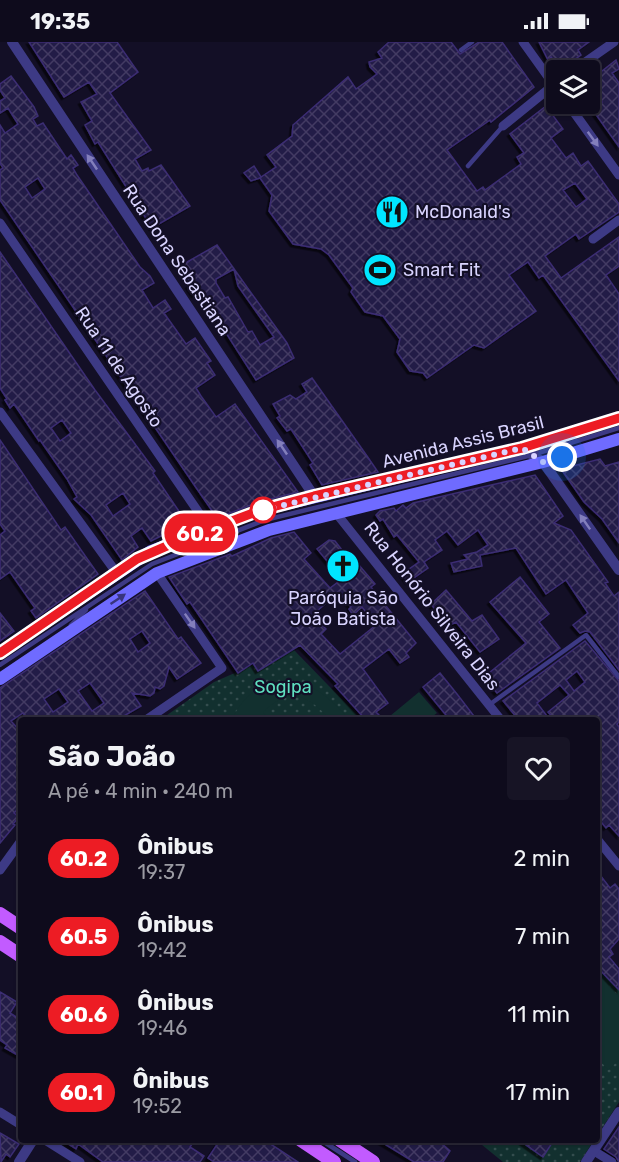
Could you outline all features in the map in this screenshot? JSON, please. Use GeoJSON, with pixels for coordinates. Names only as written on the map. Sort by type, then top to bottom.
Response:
{"type":"FeatureCollection","features":[{"type":"Feature","properties":{"kind":"main road","name":"Avenida Assis Brasil"},"geometry":{"type":"LineString","coordinates":[[0,652],[151,551],[210,529],[314,496],[522,448],[619,418]]}},
{"type":"Feature","properties":{"kind":"main road"},"geometry":{"type":"LineString","coordinates":[[0,679],[157,573],[269,530],[333,509],[379,503],[543,462],[619,439]]}},
{"type":"Feature","properties":{"kind":"main road"},"geometry":{"type":"LineString","coordinates":[[0,914],[18,926]]}},
{"type":"Feature","properties":{"kind":"main road"},"geometry":{"type":"LineString","coordinates":[[0,942],[18,954]]}},
{"type":"Feature","properties":{"kind":"main road"},"geometry":{"type":"LineString","coordinates":[[306,1143],[334,1162]]}},
{"type":"Feature","properties":{"kind":"main road"},"geometry":{"type":"LineString","coordinates":[[344,1143],[373,1162]]}},
{"type":"Feature","properties":{"kind":"street","name":"Rua Dona Sebastiana"},"geometry":{"type":"LineString","coordinates":[[12,42],[314,496]]}},
{"type":"Feature","properties":{"kind":"street"},"geometry":{"type":"LineString","coordinates":[[523,42],[546,72]]}},
{"type":"Feature","properties":{"kind":"street"},"geometry":{"type":"LineString","coordinates":[[588,60],[614,42]]}},
{"type":"Feature","properties":{"kind":"street"},"geometry":{"type":"LineString","coordinates":[[503,126],[546,93]]}},
{"type":"Feature","properties":{"kind":"street"},"geometry":{"type":"LineString","coordinates":[[575,114],[619,175]]}},
{"type":"Feature","properties":{"kind":"street"},"geometry":{"type":"LineString","coordinates":[[592,239],[619,220]]}},
{"type":"Feature","properties":{"kind":"street","name":"Rua 11 de Agosto"},"geometry":{"type":"LineString","coordinates":[[0,223],[210,529]]}},
{"type":"Feature","properties":{"kind":"street"},"geometry":{"type":"LineString","coordinates":[[0,412],[116,573]]}},
{"type":"Feature","properties":{"kind":"street"},"geometry":{"type":"LineString","coordinates":[[522,448],[543,462],[619,570]]}},
{"type":"Feature","properties":{"kind":"street","name":"Rua Honório Silveira Dias"},"geometry":{"type":"LineString","coordinates":[[333,509],[499,717]]}},
{"type":"Feature","properties":{"kind":"street"},"geometry":{"type":"LineString","coordinates":[[150,717],[222,668],[157,573]]}},
{"type":"Feature","properties":{"kind":"street"},"geometry":{"type":"LineString","coordinates":[[600,843],[619,866]]}},
{"type":"Feature","properties":{"kind":"street"},"geometry":{"type":"LineString","coordinates":[[0,870],[18,845]]}},
{"type":"Feature","properties":{"kind":"street"},"geometry":{"type":"LineString","coordinates":[[0,1112],[18,1123]]}},
{"type":"Feature","properties":{"kind":"street"},"geometry":{"type":"LineString","coordinates":[[600,1142],[619,1112]]}},
{"type":"Feature","properties":{"kind":"street"},"geometry":{"type":"LineString","coordinates":[[19,1162],[31,1143]]}},
{"type":"Feature","properties":{"kind":"street"},"geometry":{"type":"LineString","coordinates":[[50,1143],[80,1162]]}},
{"type":"Feature","properties":{"kind":"street"},"geometry":{"type":"LineString","coordinates":[[586,1162],[599,1143]]}},
{"type":"Feature","properties":{"kind":"street"},"geometry":{"type":"LineString","coordinates":[[594,1151],[612,1162]]}},
{"type":"Feature","properties":{"kind":"lane"},"geometry":{"type":"LineString","coordinates":[[461,50],[472,42]]}},
{"type":"Feature","properties":{"kind":"lane"},"geometry":{"type":"LineString","coordinates":[[468,166],[503,126]]}},
{"type":"Feature","properties":{"kind":"lane"},"geometry":{"type":"LineString","coordinates":[[0,665],[152,564],[265,520],[333,509],[532,455],[619,428]]}},
{"type":"Feature","properties":{"kind":"lane"},"geometry":{"type":"LineString","coordinates":[[333,509],[386,479]]}},
{"type":"Feature","properties":{"kind":"lane"},"geometry":{"type":"LineString","coordinates":[[42,624],[93,603]]}},
{"type":"Feature","properties":{"kind":"lane"},"geometry":{"type":"LineString","coordinates":[[55,642],[93,603]]}},
{"type":"Feature","properties":{"kind":"lane"},"geometry":{"type":"LineString","coordinates":[[489,705],[586,635],[619,677]]}},
{"type":"Feature","properties":{"kind":"lane"},"geometry":{"type":"LineString","coordinates":[[326,1143],[355,1162]]}},
{"type":"Feature","properties":{"kind":"green space","name":"Sogipa"},"geometry":{"type":"Polygon","coordinates":[[[292,648],[359,717],[164,717],[214,682],[292,648]]]}},
{"type":"Feature","properties":{"kind":"green space"},"geometry":{"type":"Polygon","coordinates":[[[277,682],[297,682],[314,689],[329,699],[347,717],[328,717],[306,699],[290,696],[263,712],[267,717],[234,717],[241,704],[253,692],[277,682]]]}},
{"type":"Feature","properties":{"kind":"green space"},"geometry":{"type":"Polygon","coordinates":[[[419,692],[437,713],[432,717],[390,716],[419,692]]]}},
{"type":"Feature","properties":{"kind":"green space"},"geometry":{"type":"Polygon","coordinates":[[[600,966],[619,985],[619,1102],[600,1131],[600,966]]]}},
{"type":"Feature","properties":{"kind":"green space"},"geometry":{"type":"Polygon","coordinates":[[[600,975],[619,997],[619,1060],[608,1070],[600,1061],[600,975]]]}},
{"type":"Feature","properties":{"kind":"green space"},"geometry":{"type":"Polygon","coordinates":[[[480,1143],[592,1143],[580,1162],[503,1162],[480,1143]]]}},
{"type":"Feature","properties":{"kind":"building"},"geometry":{"type":"Polygon","coordinates":[[[29,42],[117,42],[138,72],[110,93],[151,150],[135,159],[142,171],[148,168],[149,171],[161,165],[190,206],[152,228],[98,142],[95,144],[85,125],[92,121],[81,102],[97,94],[89,82],[64,97],[29,42]]]}},
{"type":"Feature","properties":{"kind":"building"},"geometry":{"type":"Polygon","coordinates":[[[389,42],[451,42],[460,54],[479,42],[502,42],[534,87],[491,122],[490,120],[447,150],[477,191],[483,187],[485,190],[521,164],[517,157],[524,153],[510,134],[546,106],[546,114],[552,114],[563,129],[551,138],[566,158],[573,153],[581,166],[588,161],[619,204],[619,212],[579,239],[576,234],[545,256],[561,278],[619,237],[619,266],[606,275],[619,294],[619,381],[543,275],[539,278],[528,262],[509,275],[536,311],[484,348],[474,345],[427,378],[423,373],[410,371],[397,352],[400,339],[383,316],[365,312],[351,292],[353,288],[329,255],[321,249],[293,244],[269,211],[272,195],[260,178],[251,181],[244,173],[254,166],[261,177],[276,167],[267,155],[292,136],[293,125],[348,77],[356,89],[377,74],[370,67],[369,62],[382,58],[378,52],[389,42]],[[575,183],[563,190],[576,207],[587,199],[575,183]]]}},
{"type":"Feature","properties":{"kind":"building"},"geometry":{"type":"Polygon","coordinates":[[[539,42],[589,42],[578,50],[581,55],[574,60],[553,60],[551,57],[548,60],[539,42]]]}},
{"type":"Feature","properties":{"kind":"building"},"geometry":{"type":"Polygon","coordinates":[[[616,60],[619,69],[612,73],[619,83],[619,147],[596,114],[600,114],[602,102],[600,99],[600,68],[602,71],[616,60]]]}},
{"type":"Feature","properties":{"kind":"building"},"geometry":{"type":"Polygon","coordinates":[[[11,76],[34,107],[38,116],[33,119],[37,126],[43,123],[67,159],[71,155],[78,165],[73,168],[77,175],[140,267],[154,283],[142,290],[153,308],[165,300],[171,309],[164,313],[186,344],[195,338],[211,361],[207,363],[215,375],[196,388],[216,417],[235,404],[298,492],[259,502],[217,518],[0,200],[0,170],[3,168],[0,163],[0,125],[5,133],[18,124],[8,108],[0,113],[0,101],[5,98],[0,90],[0,84],[11,76]],[[38,178],[25,187],[32,198],[45,189],[38,178]]]}},
{"type":"Feature","properties":{"kind":"building"},"geometry":{"type":"Polygon","coordinates":[[[217,245],[287,343],[294,358],[256,380],[200,292],[194,295],[188,286],[191,284],[180,266],[217,245]],[[234,269],[216,279],[225,298],[228,297],[248,332],[252,331],[260,345],[274,337],[238,286],[234,269]]]}},
{"type":"Feature","properties":{"kind":"building"},"geometry":{"type":"Polygon","coordinates":[[[0,252],[95,390],[155,471],[153,473],[187,523],[151,541],[142,528],[131,536],[138,547],[122,560],[91,515],[74,499],[77,497],[67,479],[14,404],[10,408],[0,388],[0,252]],[[62,420],[51,428],[60,441],[71,433],[62,420]],[[123,493],[106,505],[113,516],[130,504],[123,493]]]}},
{"type":"Feature","properties":{"kind":"building"},"geometry":{"type":"Polygon","coordinates":[[[312,378],[378,472],[322,485],[310,465],[313,463],[291,429],[287,431],[277,418],[280,416],[273,404],[290,395],[296,399],[307,392],[302,384],[312,378]]]}},
{"type":"Feature","properties":{"kind":"building"},"geometry":{"type":"Polygon","coordinates":[[[0,440],[61,530],[65,527],[98,574],[36,618],[31,611],[35,608],[10,572],[0,579],[0,535],[5,531],[0,524],[0,440]]]}},
{"type":"Feature","properties":{"kind":"building"},"geometry":{"type":"Polygon","coordinates":[[[600,459],[605,466],[619,462],[619,543],[602,519],[584,502],[561,469],[600,459]]]}},
{"type":"Feature","properties":{"kind":"building"},"geometry":{"type":"Polygon","coordinates":[[[535,475],[563,516],[554,523],[571,530],[608,582],[605,583],[614,596],[619,592],[619,670],[590,632],[580,633],[573,625],[588,613],[566,580],[546,594],[516,548],[480,555],[482,566],[454,572],[451,563],[468,559],[464,555],[477,552],[488,545],[478,530],[458,545],[447,531],[435,540],[442,550],[424,562],[428,568],[408,582],[402,574],[419,562],[397,535],[394,537],[383,519],[380,521],[376,515],[380,511],[394,508],[396,511],[403,505],[406,508],[413,503],[535,475]]]}},
{"type":"Feature","properties":{"kind":"building"},"geometry":{"type":"Polygon","coordinates":[[[294,532],[311,553],[304,559],[330,588],[342,579],[317,549],[329,540],[335,541],[356,568],[359,565],[375,584],[371,587],[416,643],[406,653],[409,657],[400,663],[389,649],[363,669],[388,703],[376,712],[379,715],[377,717],[363,717],[335,686],[338,684],[300,645],[258,671],[253,663],[238,673],[190,602],[187,604],[169,577],[230,554],[232,556],[271,538],[294,532]],[[339,592],[317,611],[323,618],[319,622],[326,629],[321,634],[340,654],[376,625],[362,607],[353,615],[349,609],[351,607],[339,592]]]}},
{"type":"Feature","properties":{"kind":"building"},"geometry":{"type":"Polygon","coordinates":[[[520,577],[549,614],[539,622],[560,648],[497,693],[484,677],[526,643],[490,602],[520,577]]]}},
{"type":"Feature","properties":{"kind":"building"},"geometry":{"type":"Polygon","coordinates":[[[446,590],[472,621],[482,615],[499,639],[480,652],[456,622],[448,626],[431,604],[446,590]]]}},
{"type":"Feature","properties":{"kind":"building"},"geometry":{"type":"Polygon","coordinates":[[[145,591],[178,639],[181,637],[201,663],[177,679],[169,667],[164,686],[160,689],[155,687],[154,693],[150,696],[132,693],[141,706],[122,717],[26,717],[23,713],[11,721],[18,729],[18,809],[14,813],[18,818],[0,843],[0,688],[145,591]],[[142,631],[130,639],[138,652],[150,643],[142,631]],[[90,683],[78,691],[92,711],[104,703],[90,683]],[[59,689],[44,699],[53,712],[68,702],[59,689]]]}},
{"type":"Feature","properties":{"kind":"building"},"geometry":{"type":"Polygon","coordinates":[[[0,613],[14,631],[0,641],[0,613]]]}},
{"type":"Feature","properties":{"kind":"building"},"geometry":{"type":"Polygon","coordinates":[[[585,641],[619,681],[619,722],[617,724],[619,727],[619,836],[609,825],[606,828],[600,821],[600,717],[552,717],[548,712],[569,695],[560,685],[537,703],[548,717],[516,717],[503,701],[585,641]],[[577,671],[566,680],[574,691],[585,682],[577,671]]]}},
{"type":"Feature","properties":{"kind":"building"},"geometry":{"type":"Polygon","coordinates":[[[440,673],[475,717],[448,717],[423,687],[440,673]]]}},
{"type":"Feature","properties":{"kind":"building"},"geometry":{"type":"Polygon","coordinates":[[[600,875],[610,888],[615,884],[619,889],[619,939],[610,949],[613,954],[609,957],[619,969],[619,990],[600,970],[600,875]]]}},
{"type":"Feature","properties":{"kind":"building"},"geometry":{"type":"Polygon","coordinates":[[[0,992],[17,1002],[10,1013],[18,1018],[18,1055],[5,1048],[7,1045],[0,1040],[0,992]]]}},
{"type":"Feature","properties":{"kind":"building"},"geometry":{"type":"Polygon","coordinates":[[[619,1127],[619,1162],[616,1157],[604,1149],[619,1127]]]}},
{"type":"Feature","properties":{"kind":"building"},"geometry":{"type":"Polygon","coordinates":[[[0,1133],[19,1144],[10,1157],[6,1154],[1,1162],[0,1133]]]}},
{"type":"Feature","properties":{"kind":"building"},"geometry":{"type":"Polygon","coordinates":[[[67,1143],[193,1143],[190,1147],[204,1156],[200,1162],[103,1162],[78,1144],[76,1149],[67,1143]]]}},
{"type":"Feature","properties":{"kind":"building"},"geometry":{"type":"Polygon","coordinates":[[[218,1143],[273,1143],[272,1145],[298,1162],[214,1162],[208,1158],[218,1143]]]}},
{"type":"Feature","properties":{"kind":"building"},"geometry":{"type":"Polygon","coordinates":[[[383,1143],[441,1143],[450,1151],[443,1162],[414,1162],[383,1143]]]}},
{"type":"Feature","properties":{"kind":"building"},"geometry":{"type":"Polygon","coordinates":[[[523,1143],[552,1143],[543,1157],[523,1143]]]}},
{"type":"Feature","properties":{"kind":"bus line","name":"60.2"},"geometry":{"type":"LineString","coordinates":[[0,653],[151,551],[261,510],[522,448],[619,418]]}},
{"type":"Feature","properties":{"kind":"place","name":"McDonald's"},"geometry":{"type":"Point","coordinates":[392,212]}},
{"type":"Feature","properties":{"kind":"place","name":"Smart Fit"},"geometry":{"type":"Point","coordinates":[380,270]}},
{"type":"Feature","properties":{"kind":"place","name":"Paróquia São João Batista"},"geometry":{"type":"Point","coordinates":[343,566]}},
{"type":"Feature","properties":{"kind":"route"},"geometry":{"type":"LineString","coordinates":[[263,510],[261,510],[522,448],[543,462],[562,457]]}}]}
